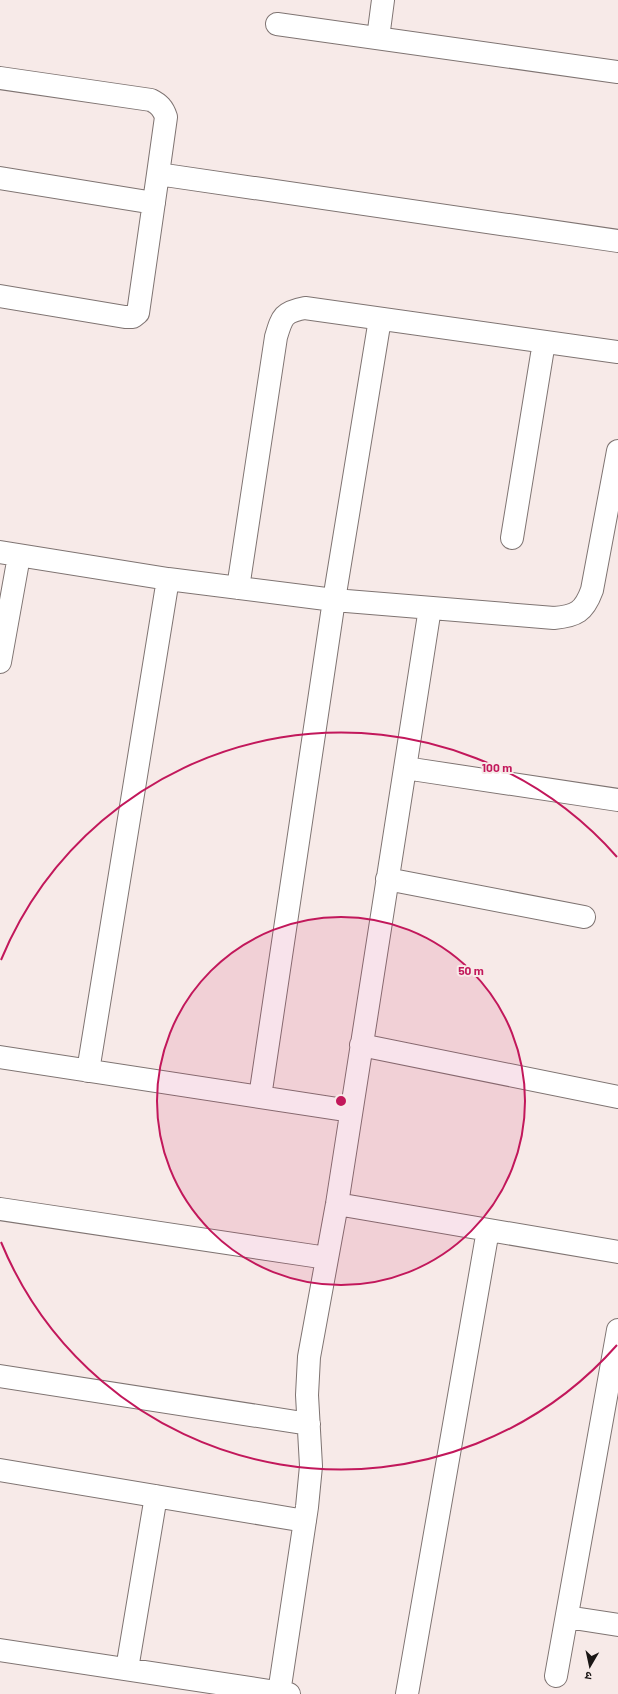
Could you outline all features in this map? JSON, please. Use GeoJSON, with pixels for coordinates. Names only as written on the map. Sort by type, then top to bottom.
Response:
{"type":"FeatureCollection","features":[{"type":"Feature","properties":{"kind":"street"},"geometry":{"type":"LineString","coordinates":[[378,38],[383,0]]}},
{"type":"Feature","properties":{"kind":"street"},"geometry":{"type":"LineString","coordinates":[[278,24],[618,72]]}},
{"type":"Feature","properties":{"kind":"street"},"geometry":{"type":"LineString","coordinates":[[0,78],[151,100],[164,110],[166,117],[138,313],[132,317],[125,317],[0,296]]}},
{"type":"Feature","properties":{"kind":"street"},"geometry":{"type":"LineString","coordinates":[[158,174],[618,241]]}},
{"type":"Feature","properties":{"kind":"street"},"geometry":{"type":"LineString","coordinates":[[0,178],[154,203]]}},
{"type":"Feature","properties":{"kind":"street"},"geometry":{"type":"LineString","coordinates":[[238,588],[276,337],[282,318],[293,310],[305,308],[618,352]]}},
{"type":"Feature","properties":{"kind":"street"},"geometry":{"type":"LineString","coordinates":[[260,1097],[334,600],[380,319]]}},
{"type":"Feature","properties":{"kind":"street"},"geometry":{"type":"LineString","coordinates":[[512,538],[544,342]]}},
{"type":"Feature","properties":{"kind":"street"},"geometry":{"type":"LineString","coordinates":[[0,662],[10,554],[168,579],[334,600],[554,618],[568,617],[581,611],[587,604],[592,590],[618,451]]}},
{"type":"Feature","properties":{"kind":"street"},"geometry":{"type":"LineString","coordinates":[[88,1071],[168,579]]}},
{"type":"Feature","properties":{"kind":"street"},"geometry":{"type":"LineString","coordinates":[[0,1650],[284,1693],[311,1466],[307,1395],[309,1357],[337,1204],[430,608]]}},
{"type":"Feature","properties":{"kind":"street"},"geometry":{"type":"LineString","coordinates":[[405,768],[618,800]]}},
{"type":"Feature","properties":{"kind":"street"},"geometry":{"type":"LineString","coordinates":[[387,879],[584,917]]}},
{"type":"Feature","properties":{"kind":"street"},"geometry":{"type":"LineString","coordinates":[[361,1045],[618,1097]]}},
{"type":"Feature","properties":{"kind":"street"},"geometry":{"type":"LineString","coordinates":[[0,1057],[351,1110]]}},
{"type":"Feature","properties":{"kind":"street"},"geometry":{"type":"LineString","coordinates":[[337,1204],[618,1252]]}},
{"type":"Feature","properties":{"kind":"street"},"geometry":{"type":"LineString","coordinates":[[0,1209],[327,1258]]}},
{"type":"Feature","properties":{"kind":"street"},"geometry":{"type":"LineString","coordinates":[[407,1694],[488,1230]]}},
{"type":"Feature","properties":{"kind":"street"},"geometry":{"type":"LineString","coordinates":[[556,1676],[618,1330]]}},
{"type":"Feature","properties":{"kind":"street"},"geometry":{"type":"LineString","coordinates":[[0,1376],[309,1424]]}},
{"type":"Feature","properties":{"kind":"street"},"geometry":{"type":"LineString","coordinates":[[0,1470],[305,1521]]}},
{"type":"Feature","properties":{"kind":"street"},"geometry":{"type":"LineString","coordinates":[[127,1669],[156,1496]]}},
{"type":"Feature","properties":{"kind":"street"},"geometry":{"type":"LineString","coordinates":[[566,1618],[618,1626]]}}]}
